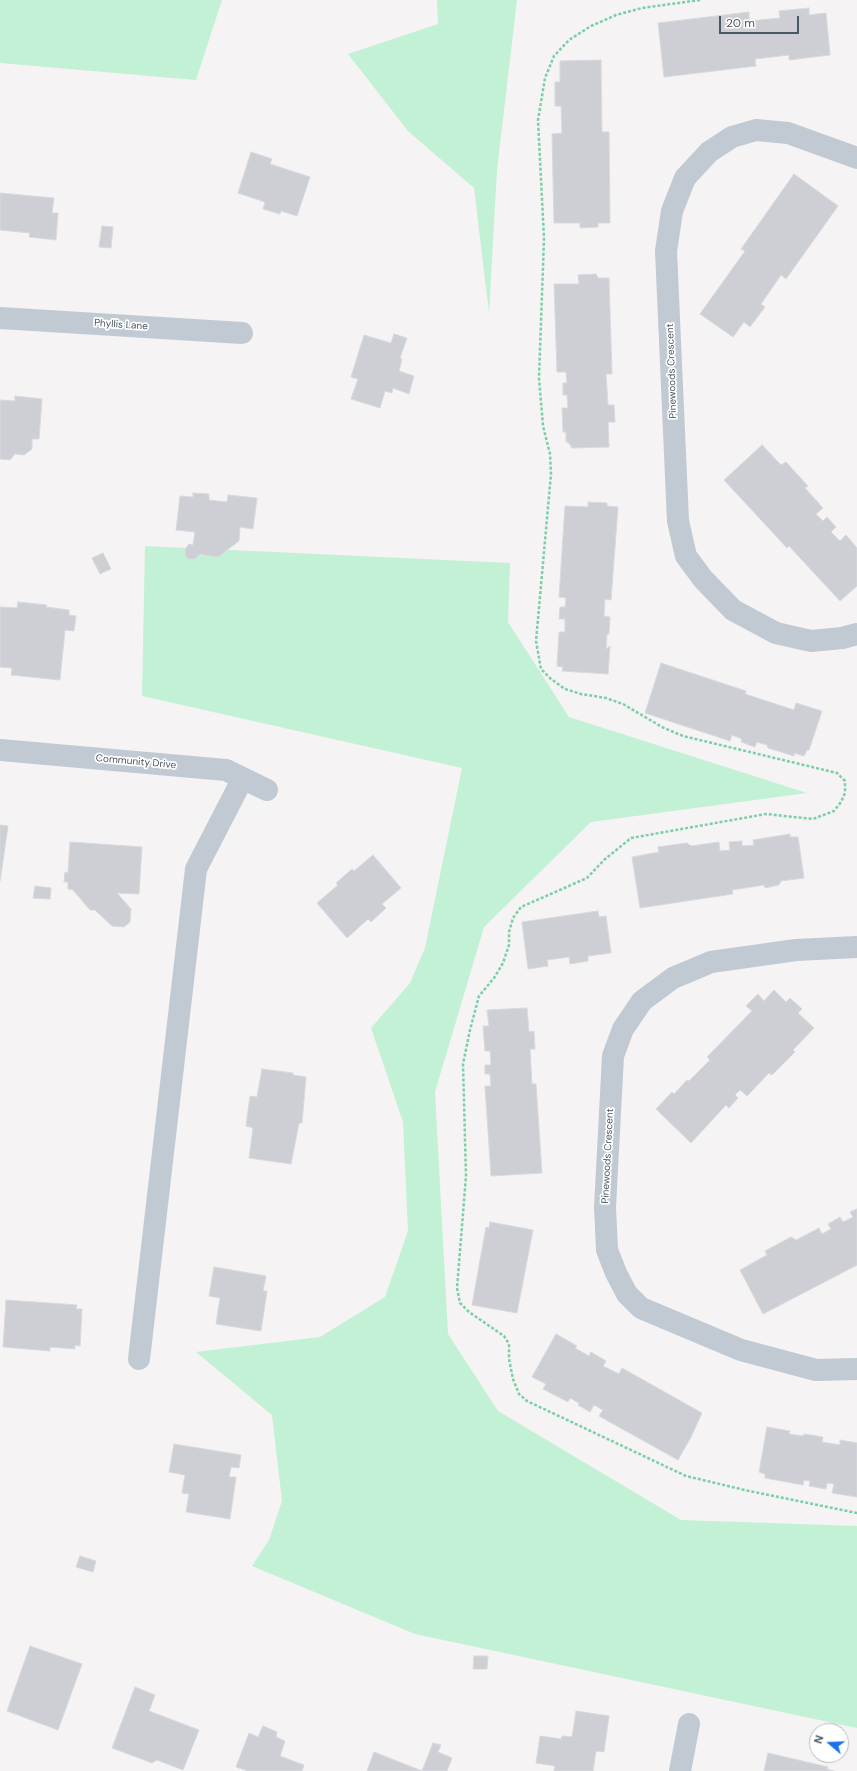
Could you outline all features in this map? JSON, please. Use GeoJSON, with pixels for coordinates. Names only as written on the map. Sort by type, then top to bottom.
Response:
{"type":"FeatureCollection","features":[{"type":"Feature","properties":{"kind":"street","name":"Pinewoods Crescent"},"geometry":{"type":"LineString","coordinates":[[857,158],[788,133],[756,130],[732,137],[709,152],[685,178],[672,211],[666,250],[678,521],[686,556],[703,579],[733,610],[776,633],[811,641],[842,638],[857,634]]}},
{"type":"Feature","properties":{"kind":"street","name":"Phyllis Lane"},"geometry":{"type":"LineString","coordinates":[[0,318],[242,333]]}},
{"type":"Feature","properties":{"kind":"street","name":"Community Drive"},"geometry":{"type":"LineString","coordinates":[[0,750],[226,770],[267,790]]}},
{"type":"Feature","properties":{"kind":"street"},"geometry":{"type":"LineString","coordinates":[[139,1359],[196,869],[243,778]]}},
{"type":"Feature","properties":{"kind":"street","name":"Pinewoods Crescent"},"geometry":{"type":"LineString","coordinates":[[857,947],[796,950],[711,962],[673,978],[642,1001],[623,1030],[614,1056],[605,1207],[607,1250],[616,1273],[627,1294],[642,1308],[741,1350],[816,1370],[857,1369]]}},
{"type":"Feature","properties":{"kind":"street"},"geometry":{"type":"LineString","coordinates":[[680,1771],[689,1724]]}},
{"type":"Feature","properties":{"kind":"path"},"geometry":{"type":"LineString","coordinates":[[700,0],[642,8],[616,15],[591,26],[569,40],[554,56],[545,78],[538,120],[544,238],[539,378],[543,426],[550,454],[551,474],[536,641],[541,668],[565,689],[581,694],[606,698],[623,704],[683,736],[837,772],[845,781],[845,793],[842,802],[834,811],[813,819],[790,815],[766,814],[631,838],[604,860],[587,878],[521,907],[514,918],[509,932],[509,945],[503,963],[480,996],[470,1030],[463,1064],[466,1176],[457,1288],[460,1303],[469,1312],[504,1336],[509,1344],[509,1360],[513,1379],[519,1394],[527,1401],[686,1476],[857,1513]]}},
{"type":"Feature","properties":{"kind":"green space"},"geometry":{"type":"Polygon","coordinates":[[[0,0],[222,0],[196,80],[0,63],[0,0]]]}},
{"type":"Feature","properties":{"kind":"green space"},"geometry":{"type":"Polygon","coordinates":[[[437,0],[517,0],[497,170],[489,313],[474,188],[408,131],[348,54],[438,24],[437,0]]]}},
{"type":"Feature","properties":{"kind":"green space"},"geometry":{"type":"Polygon","coordinates":[[[145,546],[510,563],[508,622],[569,717],[807,793],[591,822],[484,927],[435,1092],[448,1334],[498,1411],[681,1520],[857,1526],[857,1728],[849,1726],[849,1723],[833,1723],[415,1634],[252,1566],[269,1540],[282,1501],[272,1415],[196,1352],[320,1337],[385,1297],[408,1231],[403,1122],[371,1028],[410,983],[425,948],[462,768],[142,696],[145,546]]]}},
{"type":"Feature","properties":{"kind":"building"},"geometry":{"type":"Polygon","coordinates":[[[809,8],[809,15],[826,13],[830,55],[789,60],[789,55],[755,59],[756,66],[664,77],[658,23],[749,12],[749,21],[780,18],[779,11],[809,8]]]}},
{"type":"Feature","properties":{"kind":"building"},"geometry":{"type":"Polygon","coordinates":[[[601,60],[602,132],[609,132],[610,223],[598,223],[598,227],[580,228],[580,223],[554,223],[552,134],[562,133],[561,106],[555,106],[555,82],[560,82],[560,61],[601,60]]]}},
{"type":"Feature","properties":{"kind":"building"},"geometry":{"type":"Polygon","coordinates":[[[251,152],[272,159],[270,164],[310,177],[297,216],[281,211],[280,214],[263,209],[265,202],[238,193],[251,152]]]}},
{"type":"Feature","properties":{"kind":"building"},"geometry":{"type":"Polygon","coordinates":[[[794,174],[838,206],[786,279],[781,275],[761,304],[765,307],[750,327],[744,322],[733,337],[700,314],[745,251],[741,249],[794,174]]]}},
{"type":"Feature","properties":{"kind":"building"},"geometry":{"type":"Polygon","coordinates":[[[0,193],[54,198],[52,213],[58,213],[56,240],[29,237],[30,233],[0,230],[0,193]]]}},
{"type":"Feature","properties":{"kind":"building"},"geometry":{"type":"Polygon","coordinates":[[[102,226],[113,227],[111,248],[99,247],[102,226]]]}},
{"type":"Feature","properties":{"kind":"building"},"geometry":{"type":"Polygon","coordinates":[[[596,274],[598,278],[609,278],[612,374],[606,374],[608,405],[614,405],[615,422],[608,422],[609,447],[572,448],[568,442],[566,442],[566,432],[563,432],[562,408],[568,408],[567,395],[563,395],[563,383],[567,383],[566,372],[557,372],[554,284],[579,284],[578,275],[596,274]]]}},
{"type":"Feature","properties":{"kind":"building"},"geometry":{"type":"Polygon","coordinates":[[[394,334],[407,338],[400,358],[402,359],[399,371],[414,376],[409,394],[393,388],[392,393],[385,391],[380,408],[351,399],[358,379],[351,377],[364,335],[391,343],[394,334]]]}},
{"type":"Feature","properties":{"kind":"building"},"geometry":{"type":"Polygon","coordinates":[[[15,396],[42,399],[39,439],[32,439],[32,449],[24,455],[15,454],[10,460],[0,459],[0,400],[15,401],[15,396]]]}},
{"type":"Feature","properties":{"kind":"building"},"geometry":{"type":"Polygon","coordinates":[[[762,445],[781,465],[786,462],[808,486],[805,488],[823,508],[816,514],[823,521],[827,517],[836,527],[831,532],[840,541],[846,535],[857,548],[857,586],[840,601],[789,546],[787,548],[724,480],[762,445]]]}},
{"type":"Feature","properties":{"kind":"building"},"geometry":{"type":"Polygon","coordinates":[[[193,493],[209,494],[209,500],[227,502],[228,495],[257,498],[253,529],[240,527],[239,541],[218,557],[200,554],[195,559],[188,559],[185,555],[186,548],[189,544],[193,545],[195,532],[176,530],[180,496],[193,497],[193,493]]]}},
{"type":"Feature","properties":{"kind":"building"},"geometry":{"type":"Polygon","coordinates":[[[588,502],[607,503],[607,506],[618,507],[611,600],[605,599],[604,616],[610,617],[606,649],[610,646],[608,674],[562,671],[563,667],[557,666],[559,632],[565,632],[565,619],[559,619],[560,607],[565,607],[566,598],[559,597],[565,506],[588,507],[588,502]]]}},
{"type":"Feature","properties":{"kind":"building"},"geometry":{"type":"Polygon","coordinates":[[[103,553],[111,569],[100,574],[92,558],[103,553]]]}},
{"type":"Feature","properties":{"kind":"building"},"geometry":{"type":"Polygon","coordinates":[[[18,602],[47,605],[46,607],[69,610],[69,615],[76,616],[74,631],[65,630],[60,680],[11,675],[12,668],[0,667],[0,607],[17,608],[18,602]]]}},
{"type":"Feature","properties":{"kind":"building"},"geometry":{"type":"Polygon","coordinates":[[[661,663],[746,691],[745,694],[794,710],[796,703],[822,711],[809,750],[807,750],[804,756],[794,753],[794,756],[768,748],[767,745],[757,742],[755,747],[741,742],[742,739],[732,735],[730,741],[645,713],[661,663]]]}},
{"type":"Feature","properties":{"kind":"building"},"geometry":{"type":"Polygon","coordinates":[[[0,825],[8,826],[0,881],[0,825]]]}},
{"type":"Feature","properties":{"kind":"building"},"geometry":{"type":"Polygon","coordinates":[[[790,834],[790,837],[798,837],[804,878],[781,881],[779,885],[765,888],[764,885],[732,890],[733,894],[640,908],[632,857],[659,852],[658,847],[687,843],[691,846],[719,842],[720,851],[730,850],[729,842],[742,841],[742,846],[754,845],[753,840],[790,834]]]}},
{"type":"Feature","properties":{"kind":"building"},"geometry":{"type":"Polygon","coordinates":[[[70,842],[142,847],[139,894],[117,893],[131,909],[130,922],[124,927],[112,926],[95,910],[90,910],[73,890],[68,889],[68,882],[64,882],[65,872],[68,873],[70,842]]]}},
{"type":"Feature","properties":{"kind":"building"},"geometry":{"type":"Polygon","coordinates":[[[373,855],[401,888],[382,904],[386,908],[371,922],[368,919],[347,938],[317,903],[338,885],[336,883],[352,869],[354,871],[373,855]]]}},
{"type":"Feature","properties":{"kind":"building"},"geometry":{"type":"Polygon","coordinates":[[[35,886],[51,888],[50,899],[33,898],[35,886]]]}},
{"type":"Feature","properties":{"kind":"building"},"geometry":{"type":"Polygon","coordinates":[[[598,911],[599,917],[606,916],[611,953],[588,956],[588,961],[570,964],[569,957],[547,960],[548,966],[528,969],[522,922],[598,911]]]}},
{"type":"Feature","properties":{"kind":"building"},"geometry":{"type":"Polygon","coordinates":[[[774,990],[786,1002],[790,998],[802,1009],[798,1013],[814,1028],[793,1050],[795,1052],[772,1075],[769,1073],[747,1096],[740,1090],[735,1095],[738,1098],[729,1108],[726,1105],[691,1143],[656,1109],[672,1092],[674,1094],[687,1080],[689,1081],[710,1060],[707,1057],[752,1011],[746,1006],[758,994],[764,1001],[774,990]]]}},
{"type":"Feature","properties":{"kind":"building"},"geometry":{"type":"Polygon","coordinates":[[[527,1008],[529,1032],[534,1031],[535,1049],[530,1049],[532,1084],[536,1084],[542,1173],[491,1176],[485,1086],[491,1086],[490,1074],[485,1074],[485,1065],[491,1065],[490,1051],[485,1051],[483,1026],[489,1026],[487,1010],[527,1008]]]}},
{"type":"Feature","properties":{"kind":"building"},"geometry":{"type":"Polygon","coordinates":[[[262,1069],[293,1073],[293,1075],[306,1077],[302,1123],[299,1123],[291,1164],[249,1158],[253,1128],[246,1126],[250,1096],[257,1097],[262,1069]]]}},
{"type":"Feature","properties":{"kind":"building"},"geometry":{"type":"Polygon","coordinates":[[[857,1209],[857,1265],[763,1314],[740,1270],[767,1255],[765,1251],[791,1237],[796,1240],[819,1228],[822,1234],[831,1229],[828,1224],[840,1217],[843,1222],[853,1217],[850,1212],[857,1209]]]}},
{"type":"Feature","properties":{"kind":"building"},"geometry":{"type":"Polygon","coordinates":[[[490,1222],[533,1230],[517,1313],[472,1305],[486,1227],[489,1228],[490,1222]]]}},
{"type":"Feature","properties":{"kind":"building"},"geometry":{"type":"Polygon","coordinates":[[[214,1267],[266,1276],[263,1291],[267,1291],[261,1331],[216,1324],[220,1298],[209,1296],[214,1267]]]}},
{"type":"Feature","properties":{"kind":"building"},"geometry":{"type":"Polygon","coordinates":[[[6,1300],[77,1305],[76,1309],[82,1309],[80,1346],[75,1345],[75,1349],[50,1347],[50,1351],[3,1347],[6,1300]]]}},
{"type":"Feature","properties":{"kind":"building"},"geometry":{"type":"Polygon","coordinates":[[[556,1334],[577,1346],[575,1348],[589,1356],[591,1352],[606,1361],[603,1366],[619,1374],[622,1368],[702,1413],[678,1460],[599,1416],[603,1410],[594,1405],[590,1412],[570,1398],[568,1402],[543,1389],[546,1384],[532,1377],[556,1334]]]}},
{"type":"Feature","properties":{"kind":"building"},"geometry":{"type":"Polygon","coordinates":[[[767,1427],[790,1431],[789,1434],[803,1436],[804,1434],[823,1437],[822,1442],[840,1445],[840,1440],[857,1443],[857,1497],[832,1493],[834,1484],[827,1483],[826,1489],[809,1486],[810,1481],[804,1480],[803,1485],[765,1478],[765,1474],[759,1472],[767,1427]]]}},
{"type":"Feature","properties":{"kind":"building"},"geometry":{"type":"Polygon","coordinates":[[[174,1444],[241,1455],[239,1468],[231,1467],[229,1477],[236,1477],[230,1519],[186,1512],[189,1494],[182,1493],[185,1475],[169,1472],[174,1444]]]}},
{"type":"Feature","properties":{"kind":"building"},"geometry":{"type":"Polygon","coordinates":[[[80,1556],[96,1561],[93,1572],[76,1567],[80,1556]]]}},
{"type":"Feature","properties":{"kind":"building"},"geometry":{"type":"Polygon","coordinates":[[[30,1646],[82,1664],[58,1730],[7,1711],[30,1646]]]}},
{"type":"Feature","properties":{"kind":"building"},"geometry":{"type":"Polygon","coordinates":[[[474,1656],[488,1656],[487,1669],[473,1669],[474,1656]]]}},
{"type":"Feature","properties":{"kind":"building"},"geometry":{"type":"Polygon","coordinates":[[[135,1687],[155,1695],[149,1711],[199,1730],[183,1770],[157,1760],[152,1763],[112,1748],[135,1687]]]}},
{"type":"Feature","properties":{"kind":"building"},"geometry":{"type":"Polygon","coordinates":[[[576,1711],[609,1716],[604,1752],[596,1751],[593,1771],[554,1771],[555,1766],[536,1763],[540,1736],[561,1739],[562,1736],[572,1737],[576,1711]]]}},
{"type":"Feature","properties":{"kind":"building"},"geometry":{"type":"Polygon","coordinates":[[[263,1726],[277,1732],[276,1737],[285,1741],[280,1756],[304,1765],[302,1771],[248,1771],[236,1767],[249,1733],[258,1737],[263,1726]]]}},
{"type":"Feature","properties":{"kind":"building"},"geometry":{"type":"Polygon","coordinates":[[[433,1743],[441,1745],[438,1752],[452,1758],[447,1771],[422,1771],[433,1743]]]}},
{"type":"Feature","properties":{"kind":"building"},"geometry":{"type":"Polygon","coordinates":[[[374,1752],[422,1771],[367,1771],[374,1752]]]}},
{"type":"Feature","properties":{"kind":"building"},"geometry":{"type":"Polygon","coordinates":[[[768,1753],[828,1767],[827,1769],[834,1771],[764,1771],[768,1753]]]}}]}
